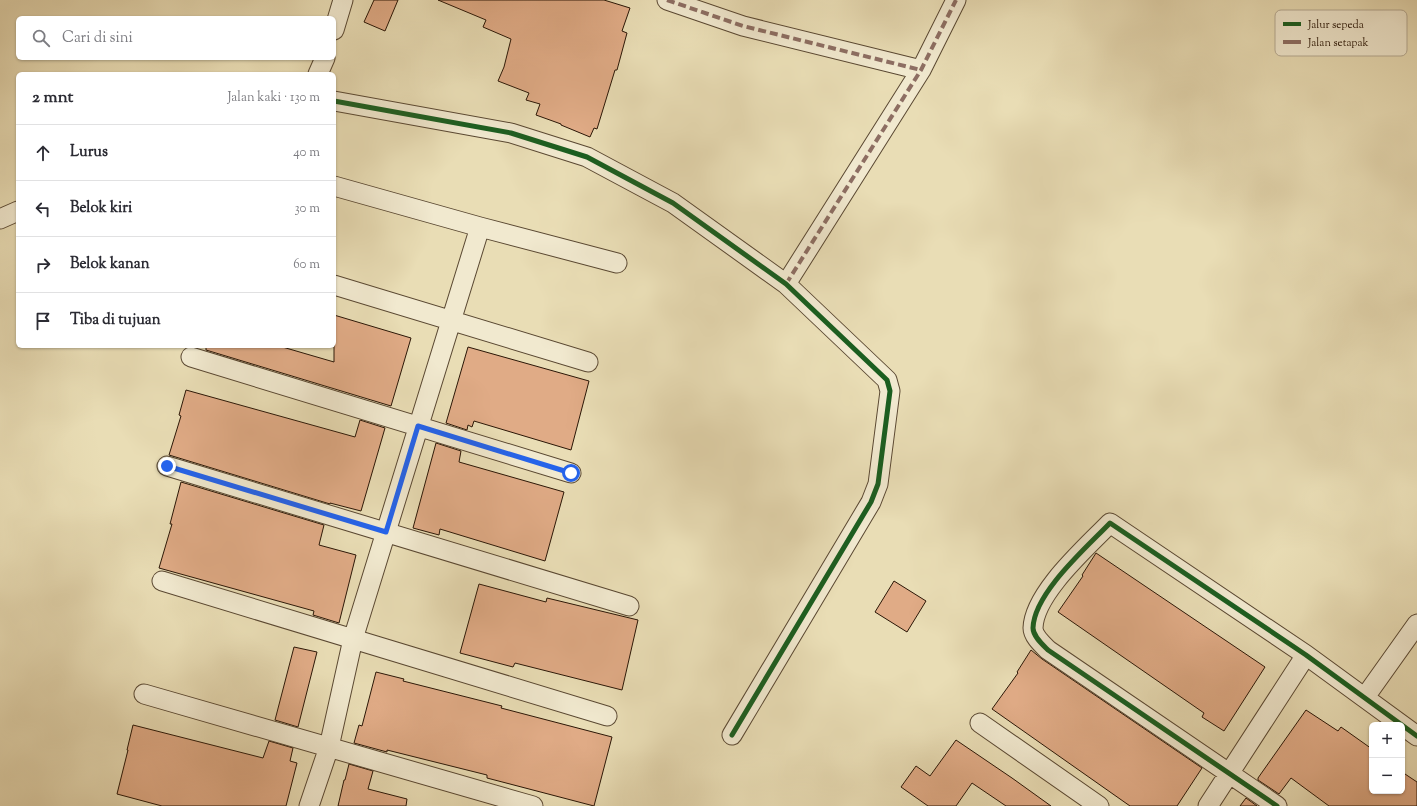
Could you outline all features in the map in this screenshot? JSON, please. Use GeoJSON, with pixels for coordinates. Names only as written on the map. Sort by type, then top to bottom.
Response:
{"type":"FeatureCollection","features":[{"type":"Feature","properties":{"kind":"street"},"geometry":{"type":"LineString","coordinates":[[336,23],[343,0]]}},
{"type":"Feature","properties":{"kind":"street"},"geometry":{"type":"LineString","coordinates":[[667,0],[743,26],[921,70]]}},
{"type":"Feature","properties":{"kind":"street"},"geometry":{"type":"LineString","coordinates":[[786,284],[921,70],[956,0]]}},
{"type":"Feature","properties":{"kind":"street"},"geometry":{"type":"LineString","coordinates":[[319,72],[324,60]]}},
{"type":"Feature","properties":{"kind":"street"},"geometry":{"type":"LineString","coordinates":[[336,100],[511,133],[587,158],[673,203],[786,284],[887,380],[890,392],[878,484],[872,502],[732,735]]}},
{"type":"Feature","properties":{"kind":"street"},"geometry":{"type":"LineString","coordinates":[[336,187],[480,227],[617,263]]}},
{"type":"Feature","properties":{"kind":"street"},"geometry":{"type":"LineString","coordinates":[[0,219],[16,212]]}},
{"type":"Feature","properties":{"kind":"street"},"geometry":{"type":"LineString","coordinates":[[309,806],[330,747],[353,639],[450,320],[480,227]]}},
{"type":"Feature","properties":{"kind":"street"},"geometry":{"type":"LineString","coordinates":[[336,286],[588,362]]}},
{"type":"Feature","properties":{"kind":"street"},"geometry":{"type":"LineString","coordinates":[[191,357],[571,473]]}},
{"type":"Feature","properties":{"kind":"street"},"geometry":{"type":"LineString","coordinates":[[167,466],[629,606]]}},
{"type":"Feature","properties":{"kind":"street"},"geometry":{"type":"LineString","coordinates":[[1277,806],[1048,650],[1038,640],[1033,629],[1040,604],[1059,576],[1110,523],[1306,655],[1417,736]]}},
{"type":"Feature","properties":{"kind":"street"},"geometry":{"type":"LineString","coordinates":[[162,581],[607,716]]}},
{"type":"Feature","properties":{"kind":"street"},"geometry":{"type":"LineString","coordinates":[[1365,697],[1417,624]]}},
{"type":"Feature","properties":{"kind":"street"},"geometry":{"type":"LineString","coordinates":[[1208,806],[1306,655]]}},
{"type":"Feature","properties":{"kind":"street"},"geometry":{"type":"LineString","coordinates":[[144,694],[533,806]]}},
{"type":"Feature","properties":{"kind":"street"},"geometry":{"type":"LineString","coordinates":[[980,723],[1098,806]]}},
{"type":"Feature","properties":{"kind":"building"},"geometry":{"type":"Polygon","coordinates":[[[374,0],[398,0],[385,31],[364,22],[374,0]]]}},
{"type":"Feature","properties":{"kind":"building"},"geometry":{"type":"Polygon","coordinates":[[[438,0],[604,0],[630,8],[622,31],[627,33],[617,70],[615,70],[597,129],[594,128],[590,137],[536,115],[540,104],[526,100],[529,93],[498,81],[504,67],[511,39],[483,27],[486,20],[438,0]]]}},
{"type":"Feature","properties":{"kind":"building"},"geometry":{"type":"Polygon","coordinates":[[[336,316],[411,338],[391,406],[206,350],[206,348],[286,348],[334,362],[334,348],[336,348],[336,316]]]}},
{"type":"Feature","properties":{"kind":"building"},"geometry":{"type":"Polygon","coordinates":[[[468,347],[589,381],[571,450],[474,421],[472,427],[468,425],[467,430],[446,423],[468,347]]]}},
{"type":"Feature","properties":{"kind":"building"},"geometry":{"type":"Polygon","coordinates":[[[186,390],[355,437],[360,420],[385,428],[361,511],[330,504],[169,455],[181,416],[179,415],[186,390]]]}},
{"type":"Feature","properties":{"kind":"building"},"geometry":{"type":"Polygon","coordinates":[[[436,443],[461,451],[459,462],[564,492],[545,561],[440,529],[439,535],[413,528],[436,443]]]}},
{"type":"Feature","properties":{"kind":"building"},"geometry":{"type":"Polygon","coordinates":[[[181,482],[324,525],[319,545],[356,555],[339,623],[313,615],[314,611],[159,568],[172,524],[170,524],[181,482]]]}},
{"type":"Feature","properties":{"kind":"building"},"geometry":{"type":"Polygon","coordinates":[[[1096,553],[1265,667],[1224,731],[1202,717],[1204,713],[1058,612],[1083,576],[1082,575],[1096,553]]]}},
{"type":"Feature","properties":{"kind":"building"},"geometry":{"type":"Polygon","coordinates":[[[894,581],[926,601],[907,632],[875,612],[894,581]]]}},
{"type":"Feature","properties":{"kind":"building"},"geometry":{"type":"Polygon","coordinates":[[[479,584],[546,602],[547,598],[638,620],[622,690],[515,663],[513,667],[460,653],[479,584]]]}},
{"type":"Feature","properties":{"kind":"building"},"geometry":{"type":"Polygon","coordinates":[[[294,647],[317,652],[298,727],[275,720],[294,647]]]}},
{"type":"Feature","properties":{"kind":"building"},"geometry":{"type":"Polygon","coordinates":[[[1031,650],[1202,768],[1177,806],[1130,806],[992,709],[1018,673],[1017,672],[1031,650]]]}},
{"type":"Feature","properties":{"kind":"building"},"geometry":{"type":"Polygon","coordinates":[[[376,672],[404,679],[403,681],[502,706],[501,708],[612,737],[594,806],[487,778],[487,775],[354,743],[359,725],[362,726],[376,672]]]}},
{"type":"Feature","properties":{"kind":"building"},"geometry":{"type":"Polygon","coordinates":[[[1306,710],[1338,731],[1341,727],[1369,747],[1369,794],[1405,794],[1405,774],[1417,782],[1417,806],[1329,806],[1291,778],[1279,794],[1258,780],[1306,710]]]}},
{"type":"Feature","properties":{"kind":"building"},"geometry":{"type":"Polygon","coordinates":[[[133,725],[263,758],[269,741],[293,748],[290,761],[297,763],[286,806],[162,806],[117,794],[133,725]]]}},
{"type":"Feature","properties":{"kind":"building"},"geometry":{"type":"Polygon","coordinates":[[[956,740],[1051,806],[1006,806],[972,783],[956,806],[928,806],[901,787],[916,766],[930,776],[956,740]]]}},
{"type":"Feature","properties":{"kind":"building"},"geometry":{"type":"Polygon","coordinates":[[[349,764],[373,771],[368,789],[407,799],[406,806],[338,806],[349,764]]]}},
{"type":"Feature","properties":{"kind":"building"},"geometry":{"type":"Polygon","coordinates":[[[1246,798],[1257,806],[1240,806],[1246,798]]]}},
{"type":"Feature","properties":{"kind":"marked path"},"geometry":{"type":"LineString","coordinates":[[667,0],[743,26],[921,70]]}},
{"type":"Feature","properties":{"kind":"marked path"},"geometry":{"type":"LineString","coordinates":[[786,284],[921,70],[956,0]]}},
{"type":"Feature","properties":{"kind":"cycle path"},"geometry":{"type":"LineString","coordinates":[[336,101],[511,133],[587,157],[673,203],[786,284],[887,380],[890,391],[878,484],[871,502],[732,735]]}},
{"type":"Feature","properties":{"kind":"cycle path"},"geometry":{"type":"LineString","coordinates":[[1277,806],[1048,650],[1036,637],[1033,628],[1036,614],[1042,600],[1063,571],[1110,523],[1306,655],[1417,736]]}},
{"type":"Feature","properties":{"kind":"route"},"geometry":{"type":"LineString","coordinates":[[167,466],[386,532],[418,426],[571,473]]}}]}
